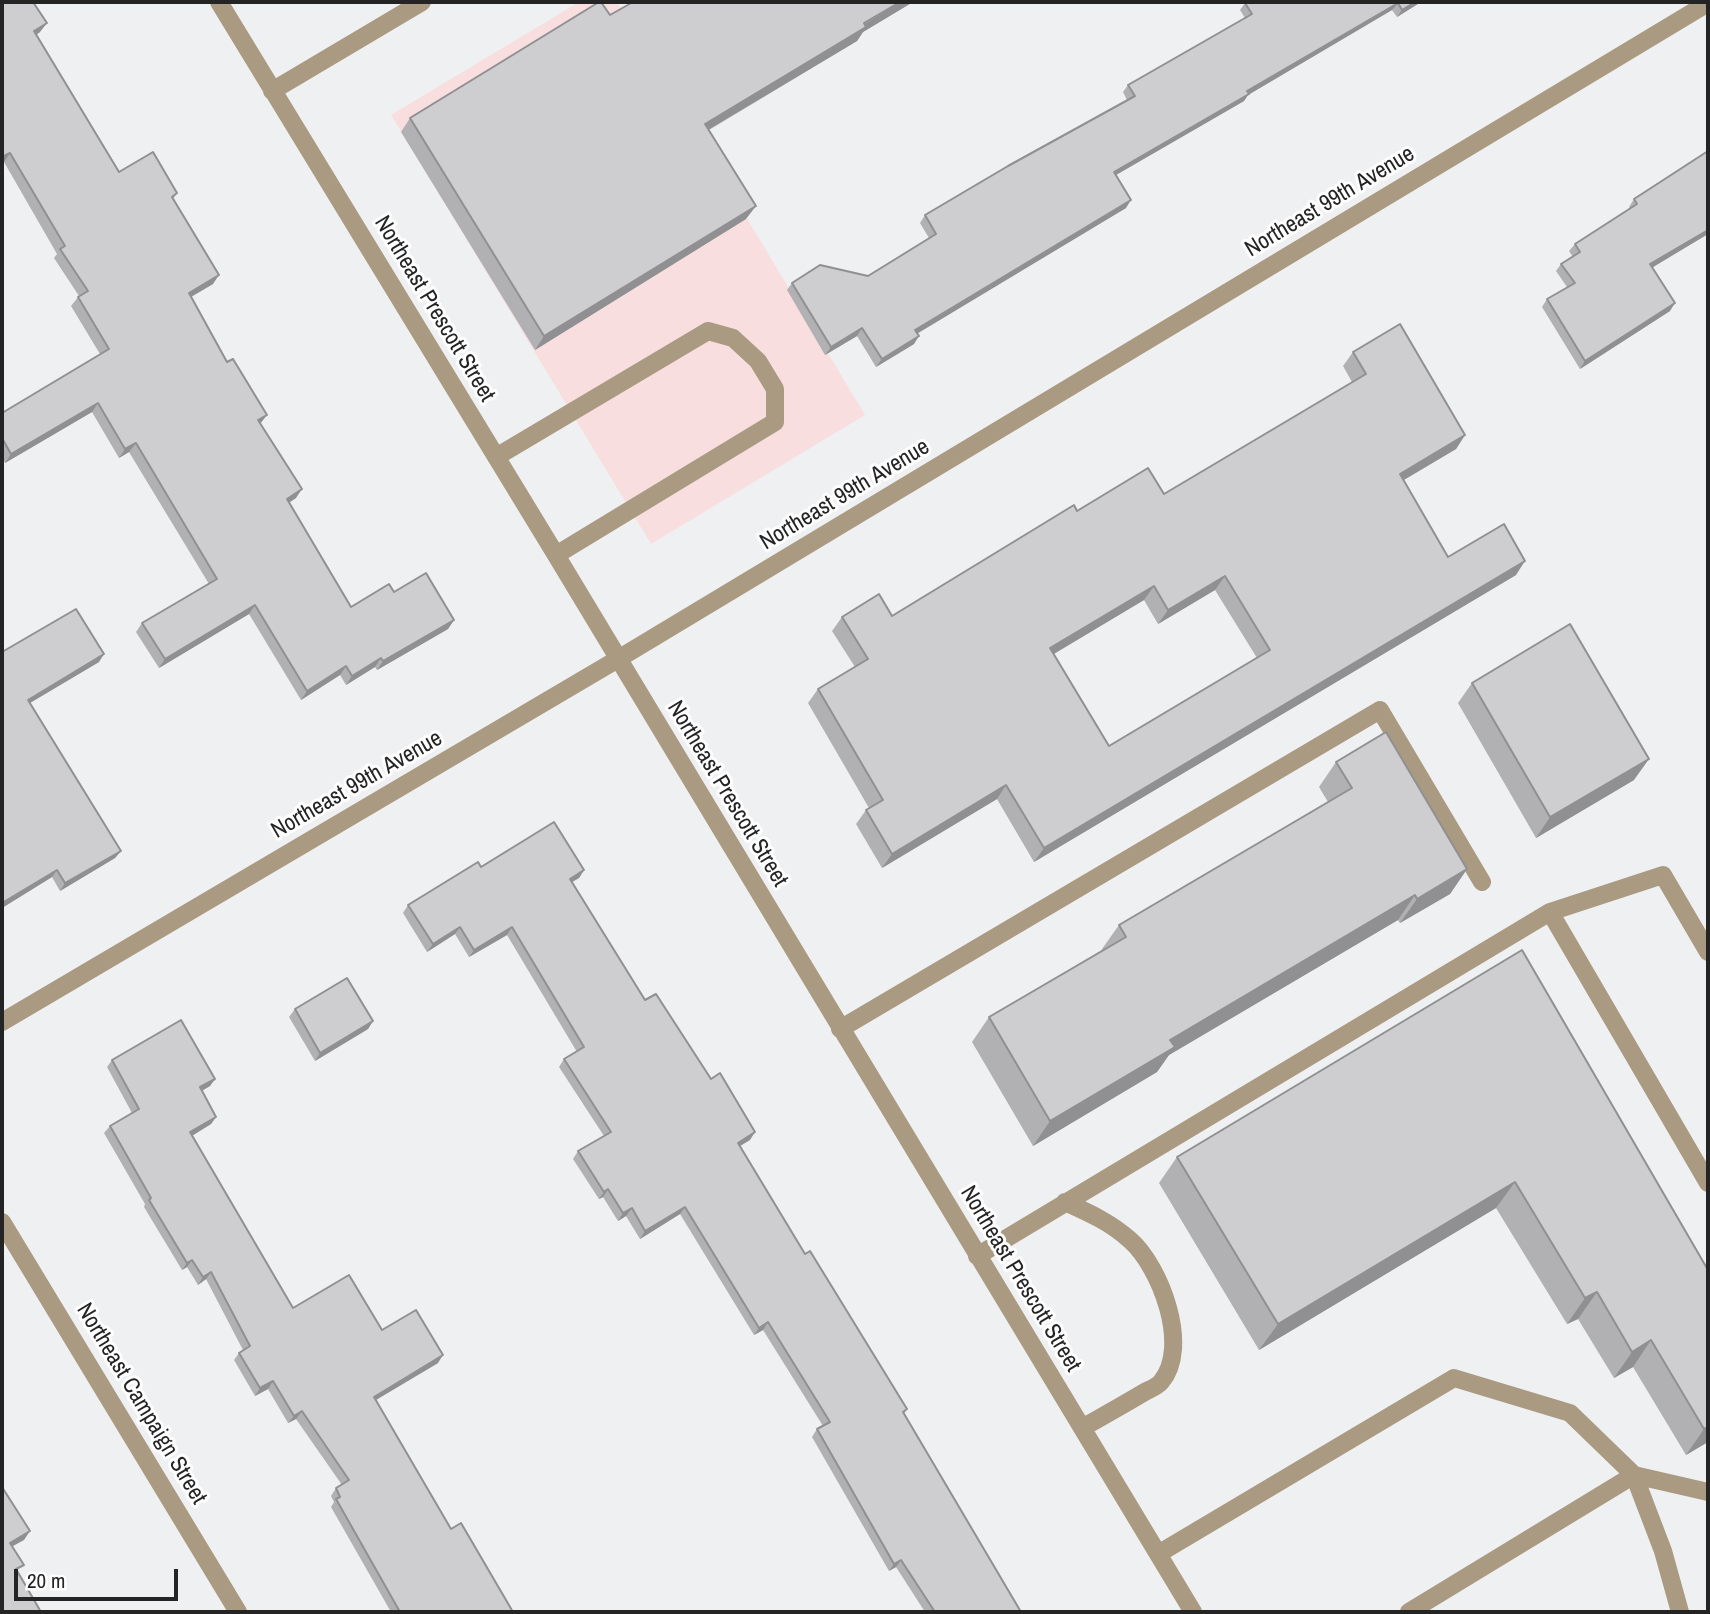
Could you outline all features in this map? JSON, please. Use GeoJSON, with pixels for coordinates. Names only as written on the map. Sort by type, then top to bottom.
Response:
{"type":"FeatureCollection","features":[{"type":"Feature","properties":{"kind":"street","name":"Northeast Prescott Street"},"geometry":{"type":"LineString","coordinates":[[219,2],[1193,1612]]}},
{"type":"Feature","properties":{"kind":"street"},"geometry":{"type":"LineString","coordinates":[[272,91],[422,2]]}},
{"type":"Feature","properties":{"kind":"street","name":"Northeast 99th Avenue"},"geometry":{"type":"LineString","coordinates":[[2,1022],[618,659],[1708,3]]}},
{"type":"Feature","properties":{"kind":"street"},"geometry":{"type":"LineString","coordinates":[[496,457],[708,331],[733,338],[764,370],[775,389],[775,422],[556,555]]}},
{"type":"Feature","properties":{"kind":"street"},"geometry":{"type":"LineString","coordinates":[[839,1029],[1380,710],[1482,882]]}},
{"type":"Feature","properties":{"kind":"street"},"geometry":{"type":"LineString","coordinates":[[977,1256],[1550,912],[1663,875],[1708,952]]}},
{"type":"Feature","properties":{"kind":"street"},"geometry":{"type":"LineString","coordinates":[[1550,912],[1708,1183]]}},
{"type":"Feature","properties":{"kind":"street"},"geometry":{"type":"LineString","coordinates":[[1065,1202],[1107,1221],[1133,1242],[1152,1268],[1168,1305],[1172,1338],[1170,1363],[1161,1383],[1082,1428]]}},
{"type":"Feature","properties":{"kind":"street","name":"Northeast Campaign Street"},"geometry":{"type":"LineString","coordinates":[[2,1222],[238,1612]]}},
{"type":"Feature","properties":{"kind":"street"},"geometry":{"type":"LineString","coordinates":[[1158,1554],[1454,1378],[1570,1413],[1634,1475],[1663,1550],[1680,1612]]}},
{"type":"Feature","properties":{"kind":"street"},"geometry":{"type":"LineString","coordinates":[[1409,1612],[1634,1475],[1708,1492]]}},
{"type":"Feature","properties":{"kind":"shaded area"},"geometry":{"type":"Polygon","coordinates":[[[579,2],[617,2],[865,415],[651,544],[391,115],[579,2]]]}},
{"type":"Feature","properties":{"kind":"building"},"geometry":{"type":"Polygon","coordinates":[[[2,2],[33,2],[47,23],[34,31],[119,172],[153,152],[177,193],[172,197],[219,275],[189,293],[227,362],[233,359],[267,415],[258,420],[302,489],[287,499],[351,607],[389,584],[394,592],[426,573],[454,620],[352,676],[346,666],[307,691],[255,605],[165,659],[142,623],[217,579],[136,443],[125,449],[98,403],[11,454],[2,438],[2,413],[109,349],[78,297],[88,291],[60,249],[65,246],[10,153],[2,157],[2,2]]]}},
{"type":"Feature","properties":{"kind":"building"},"geometry":{"type":"Polygon","coordinates":[[[599,2],[610,15],[633,2],[900,2],[864,23],[866,27],[705,124],[756,206],[544,336],[410,118],[599,2]]]}},
{"type":"Feature","properties":{"kind":"building"},"geometry":{"type":"Polygon","coordinates":[[[1415,2],[1402,10],[1398,3],[1114,172],[1131,200],[915,330],[919,336],[882,359],[862,328],[831,347],[792,283],[820,265],[868,276],[936,234],[925,215],[1135,96],[1128,85],[1252,14],[1245,3],[1415,2]]]}},
{"type":"Feature","properties":{"kind":"building"},"geometry":{"type":"Polygon","coordinates":[[[1708,151],[1708,230],[1650,264],[1675,303],[1585,361],[1547,299],[1575,283],[1561,264],[1580,252],[1575,244],[1637,204],[1634,199],[1708,151]]]}},
{"type":"Feature","properties":{"kind":"building"},"geometry":{"type":"Polygon","coordinates":[[[1400,324],[1465,435],[1400,474],[1448,557],[1504,524],[1525,561],[1044,848],[1006,785],[892,854],[866,810],[883,800],[818,689],[868,659],[842,617],[879,594],[892,616],[1074,505],[1077,511],[1148,468],[1164,494],[1366,374],[1353,352],[1400,324]],[[1225,576],[1168,610],[1154,586],[1050,648],[1109,746],[1270,650],[1225,576]]]}},
{"type":"Feature","properties":{"kind":"building"},"geometry":{"type":"Polygon","coordinates":[[[76,609],[104,654],[28,700],[121,851],[65,883],[57,870],[2,903],[2,652],[76,609]]]}},
{"type":"Feature","properties":{"kind":"building"},"geometry":{"type":"Polygon","coordinates":[[[1570,624],[1649,759],[1550,817],[1472,683],[1570,624]]]}},
{"type":"Feature","properties":{"kind":"building"},"geometry":{"type":"Polygon","coordinates":[[[1386,732],[1467,869],[1417,899],[1415,895],[1170,1040],[1175,1047],[1050,1121],[989,1017],[1126,937],[1119,925],[1352,788],[1336,762],[1386,732]]]}},
{"type":"Feature","properties":{"kind":"building"},"geometry":{"type":"Polygon","coordinates":[[[554,822],[584,870],[570,879],[645,1000],[656,994],[711,1079],[720,1073],[755,1132],[738,1143],[805,1254],[810,1251],[907,1409],[903,1412],[1021,1612],[935,1612],[901,1560],[894,1564],[817,1429],[830,1422],[768,1322],[759,1328],[685,1207],[645,1231],[632,1208],[623,1213],[608,1189],[604,1192],[578,1151],[611,1132],[564,1059],[584,1047],[512,927],[474,950],[460,927],[433,944],[408,905],[478,862],[481,867],[554,822]]]}},
{"type":"Feature","properties":{"kind":"building"},"geometry":{"type":"Polygon","coordinates":[[[1522,950],[1708,1270],[1708,1427],[1704,1429],[1651,1340],[1632,1352],[1597,1292],[1585,1298],[1515,1182],[1278,1324],[1177,1157],[1522,950]]]}},
{"type":"Feature","properties":{"kind":"building"},"geometry":{"type":"Polygon","coordinates":[[[347,978],[373,1021],[320,1053],[295,1009],[347,978]]]}},
{"type":"Feature","properties":{"kind":"building"},"geometry":{"type":"Polygon","coordinates":[[[181,1020],[215,1079],[200,1087],[216,1117],[190,1132],[293,1308],[349,1275],[382,1330],[416,1310],[443,1355],[374,1397],[451,1529],[461,1523],[513,1612],[400,1612],[336,1499],[340,1497],[336,1488],[349,1480],[302,1411],[294,1416],[273,1381],[260,1388],[239,1353],[250,1346],[211,1272],[203,1277],[192,1260],[187,1263],[149,1200],[151,1198],[110,1126],[139,1109],[112,1060],[181,1020]]]}},
{"type":"Feature","properties":{"kind":"building"},"geometry":{"type":"Polygon","coordinates":[[[2,1487],[30,1531],[10,1543],[24,1565],[16,1569],[41,1612],[2,1612],[2,1487]]]}}]}
